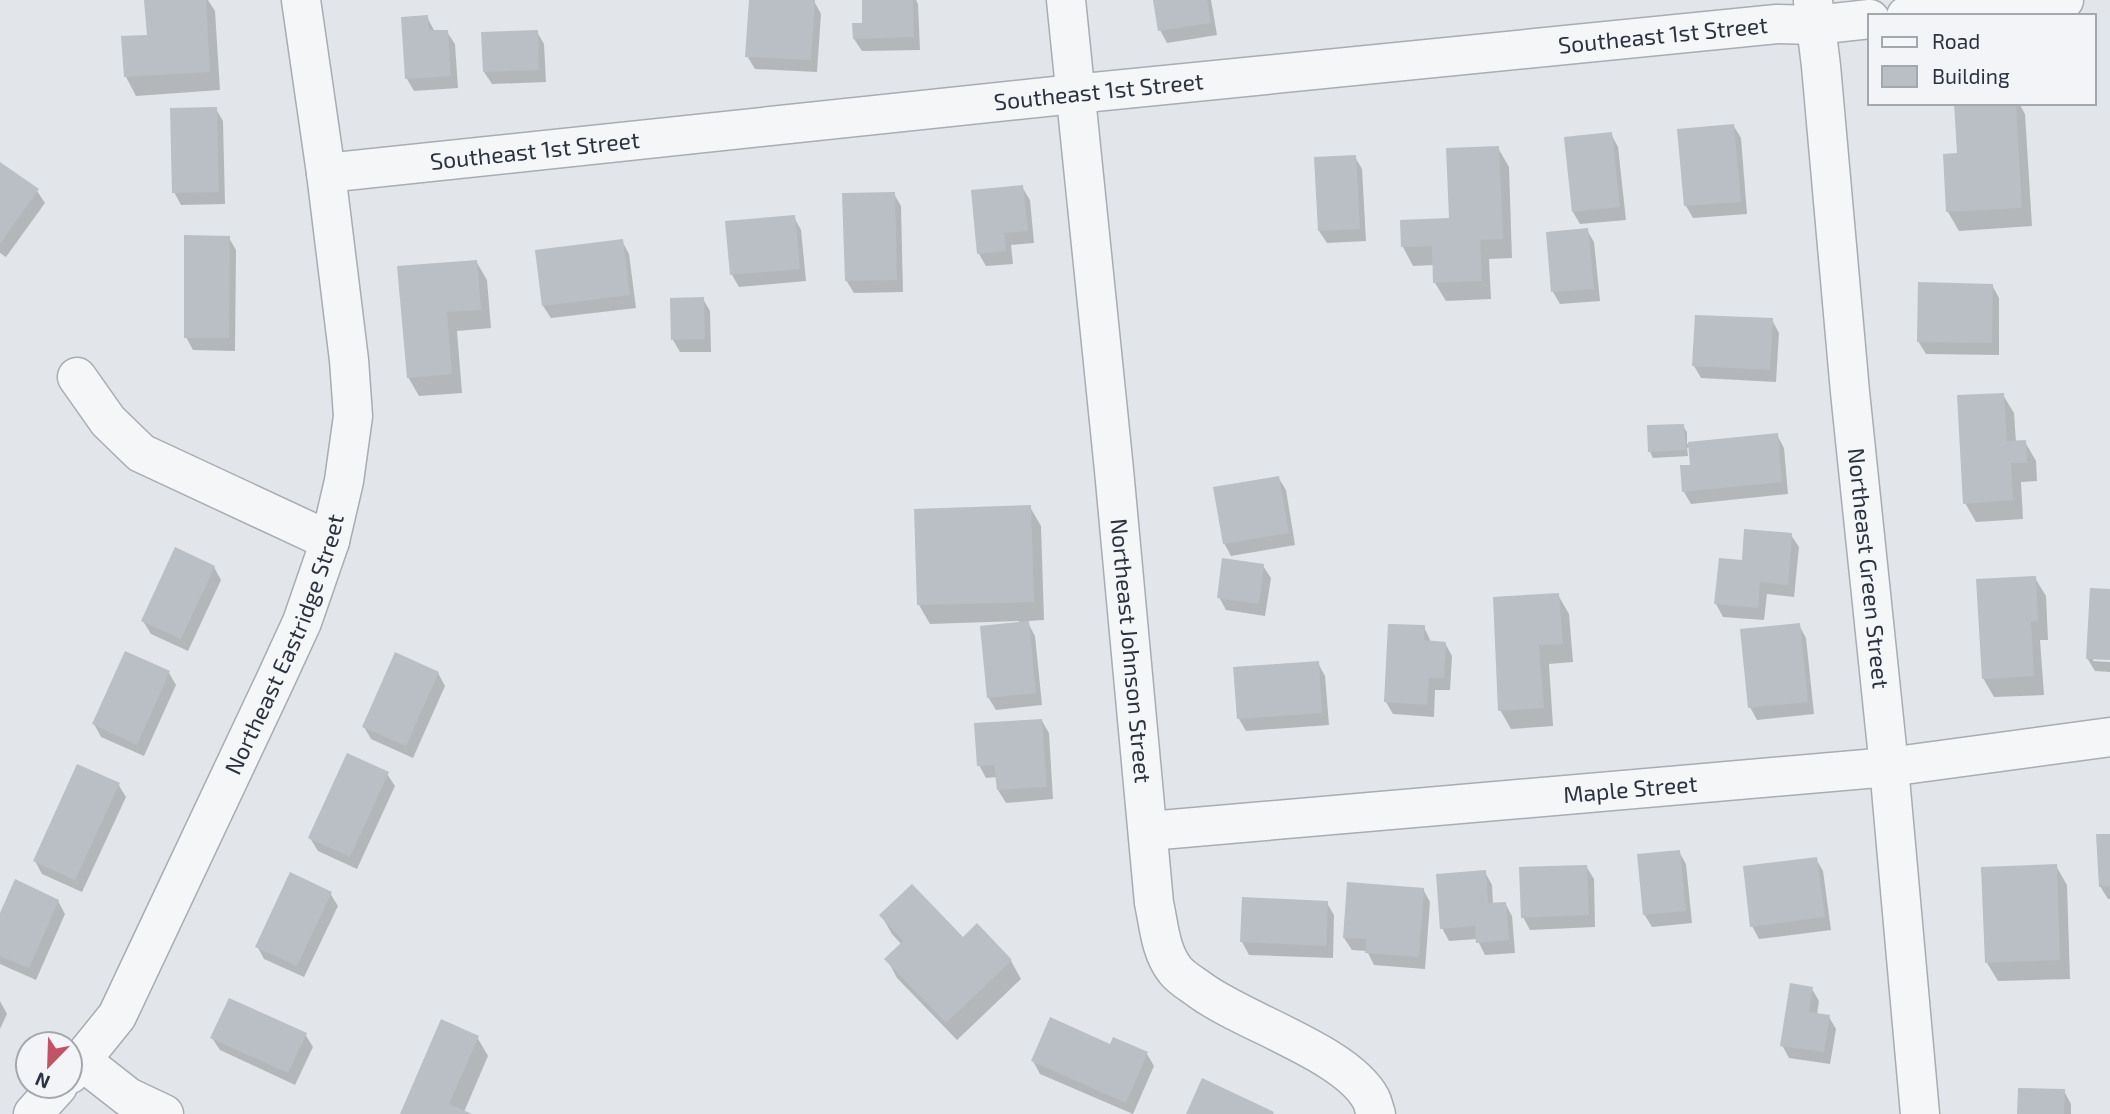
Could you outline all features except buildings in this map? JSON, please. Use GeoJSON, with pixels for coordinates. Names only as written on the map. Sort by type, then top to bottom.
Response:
{"type":"FeatureCollection","features":[{"type":"Feature","properties":{"kind":"street","name":"Northeast Eastridge Street"},"geometry":{"type":"LineString","coordinates":[[84,1057],[117,1016],[302,622],[330,541],[344,481],[353,416],[349,360],[301,0]]}},
{"type":"Feature","properties":{"kind":"street","name":"Northeast Johnson Street"},"geometry":{"type":"LineString","coordinates":[[1066,0],[1154,904],[1164,950],[1175,971],[1218,1003],[1324,1057],[1359,1082],[1373,1106]]}},
{"type":"Feature","properties":{"kind":"street"},"geometry":{"type":"LineString","coordinates":[[1926,14],[2064,0]]}},
{"type":"Feature","properties":{"kind":"street","name":"Southeast 1st Street"},"geometry":{"type":"LineString","coordinates":[[326,173],[1074,94],[1777,24],[1814,12],[1868,19]]}},
{"type":"Feature","properties":{"kind":"street","name":"Northeast Green Street"},"geometry":{"type":"LineString","coordinates":[[1814,12],[1889,767],[1920,1114]]}},
{"type":"Feature","properties":{"kind":"street"},"geometry":{"type":"LineString","coordinates":[[77,377],[108,421],[141,453],[330,541]]}},
{"type":"Feature","properties":{"kind":"street","name":"Maple Street"},"geometry":{"type":"LineString","coordinates":[[1149,831],[1889,767],[2110,737]]}},
{"type":"Feature","properties":{"kind":"street"},"geometry":{"type":"LineString","coordinates":[[84,1080],[164,1114]]}},
{"type":"Feature","properties":{"kind":"street","name":"Northeast Eastridge Street"},"geometry":{"type":"LineString","coordinates":[[33,1114],[46,1100]]}}]}
